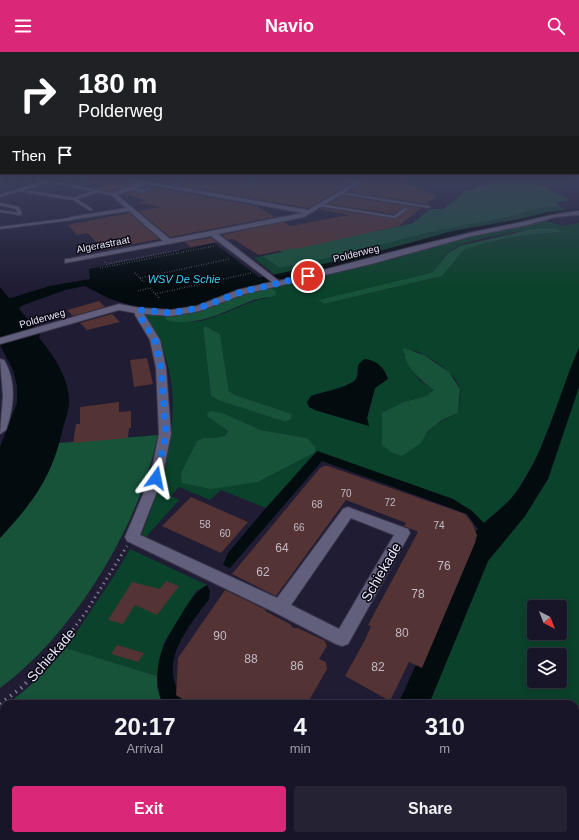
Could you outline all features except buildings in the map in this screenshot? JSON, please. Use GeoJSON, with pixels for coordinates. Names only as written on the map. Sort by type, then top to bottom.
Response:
{"type":"FeatureCollection","features":[{"type":"Feature","properties":{"kind":"street"},"geometry":{"type":"LineString","coordinates":[[71,219],[103,214]]}},
{"type":"Feature","properties":{"kind":"street"},"geometry":{"type":"LineString","coordinates":[[137,214],[169,242]]}},
{"type":"Feature","properties":{"kind":"street","name":"Algerastraat"},"geometry":{"type":"LineString","coordinates":[[68,261],[213,234],[302,216],[306,214]]}},
{"type":"Feature","properties":{"kind":"street","name":"Polderweg"},"geometry":{"type":"LineString","coordinates":[[0,341],[119,307],[171,313],[199,308],[241,292],[471,234],[527,223],[556,215],[570,214]]}},
{"type":"Feature","properties":{"kind":"street"},"geometry":{"type":"LineString","coordinates":[[213,234],[277,283]]}},
{"type":"Feature","properties":{"kind":"street"},"geometry":{"type":"LineString","coordinates":[[132,537],[156,478],[166,434],[161,368],[155,340],[139,315],[140,310]]}},
{"type":"Feature","properties":{"kind":"street"},"geometry":{"type":"LineString","coordinates":[[0,362],[6,375],[9,393],[8,405],[0,430]]}},
{"type":"Feature","properties":{"kind":"street","name":"Schiekade"},"geometry":{"type":"LineString","coordinates":[[132,537],[280,607],[342,639],[402,533],[348,512],[280,607]]}},
{"type":"Feature","properties":{"kind":"lane"},"geometry":{"type":"LineString","coordinates":[[375,214],[395,217],[399,214]]}},
{"type":"Feature","properties":{"kind":"lane"},"geometry":{"type":"LineString","coordinates":[[0,228],[71,219]]}},
{"type":"Feature","properties":{"kind":"path"},"geometry":{"type":"LineString","coordinates":[[99,255],[107,264],[217,244],[100,268]]}},
{"type":"Feature","properties":{"kind":"path"},"geometry":{"type":"LineString","coordinates":[[140,278],[235,257]]}},
{"type":"Feature","properties":{"kind":"path"},"geometry":{"type":"LineString","coordinates":[[135,273],[144,282]]}},
{"type":"Feature","properties":{"kind":"path"},"geometry":{"type":"LineString","coordinates":[[155,294],[253,273]]}},
{"type":"Feature","properties":{"kind":"path"},"geometry":{"type":"LineString","coordinates":[[138,291],[150,288],[160,299]]}},
{"type":"Feature","properties":{"kind":"path","name":"Schiekade"},"geometry":{"type":"LineString","coordinates":[[5,700],[42,671],[68,641],[132,537]]}},
{"type":"Feature","properties":{"kind":"green space"},"geometry":{"type":"Polygon","coordinates":[[[424,214],[519,214],[430,232],[341,255],[280,268],[263,256],[282,252],[279,249],[413,223],[424,214]]]}},
{"type":"Feature","properties":{"kind":"green space"},"geometry":{"type":"Polygon","coordinates":[[[519,214],[545,214],[453,231],[365,255],[275,275],[254,258],[263,256],[280,268],[341,255],[430,232],[519,214]]]}},
{"type":"Feature","properties":{"kind":"green space"},"geometry":{"type":"Polygon","coordinates":[[[545,220],[562,226],[579,223],[579,348],[539,452],[514,496],[484,523],[472,511],[453,499],[317,451],[266,508],[221,490],[210,500],[179,487],[171,496],[179,500],[146,537],[142,534],[165,464],[173,414],[172,389],[168,365],[157,338],[139,314],[164,315],[185,322],[208,319],[248,303],[268,298],[269,288],[475,233],[545,220]],[[556,228],[502,234],[472,242],[448,252],[433,272],[318,300],[324,304],[442,276],[464,250],[485,243],[524,235],[562,232],[556,228]],[[205,326],[203,328],[211,396],[218,400],[285,422],[289,413],[235,395],[229,391],[220,334],[205,326]],[[416,351],[403,354],[419,380],[434,390],[426,396],[404,402],[421,443],[432,428],[458,413],[460,390],[458,384],[449,372],[436,362],[416,351]],[[359,363],[356,380],[345,386],[311,396],[309,407],[369,426],[367,418],[375,388],[385,381],[359,363]],[[225,414],[207,416],[228,431],[225,436],[204,438],[258,482],[316,452],[307,438],[261,430],[225,414]]]}},
{"type":"Feature","properties":{"kind":"green space"},"geometry":{"type":"Polygon","coordinates":[[[556,228],[562,232],[524,235],[485,243],[464,250],[442,276],[324,304],[318,300],[433,272],[448,253],[460,246],[532,229],[556,228]]]}},
{"type":"Feature","properties":{"kind":"green space"},"geometry":{"type":"Polygon","coordinates":[[[269,288],[276,291],[275,296],[254,300],[210,318],[188,322],[166,320],[165,315],[198,312],[241,294],[269,288]]]}},
{"type":"Feature","properties":{"kind":"green space"},"geometry":{"type":"Polygon","coordinates":[[[205,326],[220,334],[229,391],[235,395],[289,413],[292,415],[291,419],[285,422],[218,400],[211,396],[203,328],[205,326]]]}},
{"type":"Feature","properties":{"kind":"green space"},"geometry":{"type":"Polygon","coordinates":[[[403,348],[424,355],[449,372],[460,389],[458,413],[442,420],[428,431],[421,443],[402,456],[391,452],[382,445],[382,413],[404,402],[426,396],[434,390],[418,377],[410,367],[404,355],[403,348]]]}},
{"type":"Feature","properties":{"kind":"green space"},"geometry":{"type":"Polygon","coordinates":[[[579,387],[579,700],[431,700],[488,561],[525,516],[548,479],[579,387]]]}},
{"type":"Feature","properties":{"kind":"green space"},"geometry":{"type":"Polygon","coordinates":[[[213,411],[225,414],[261,430],[307,438],[315,447],[316,452],[258,482],[211,489],[182,483],[181,473],[197,441],[204,438],[225,436],[228,431],[207,416],[208,412],[213,411]]]}},
{"type":"Feature","properties":{"kind":"green space"},"geometry":{"type":"Polygon","coordinates":[[[158,435],[149,469],[136,505],[120,540],[100,575],[78,608],[53,638],[27,665],[0,688],[0,538],[20,516],[43,483],[59,443],[158,435]]]}},
{"type":"Feature","properties":{"kind":"green space"},"geometry":{"type":"Polygon","coordinates":[[[130,549],[207,585],[196,591],[163,644],[157,676],[66,648],[116,573],[130,549]]]}},
{"type":"Feature","properties":{"kind":"green space"},"geometry":{"type":"Polygon","coordinates":[[[66,648],[157,676],[157,687],[161,700],[12,700],[38,678],[66,648]]]}},
{"type":"Feature","properties":{"kind":"water","name":"WSV De Schie"},"geometry":{"type":"Polygon","coordinates":[[[540,214],[562,214],[550,215],[514,224],[470,231],[395,253],[286,280],[280,279],[268,282],[228,294],[197,307],[167,310],[132,306],[108,298],[85,286],[65,290],[21,306],[19,309],[40,333],[39,338],[54,358],[62,373],[68,389],[69,405],[59,445],[47,475],[32,500],[0,538],[0,447],[17,403],[17,386],[13,370],[0,345],[0,287],[9,298],[14,297],[50,286],[90,279],[89,269],[214,243],[259,277],[263,277],[365,255],[453,231],[512,221],[540,214]]]}},
{"type":"Feature","properties":{"kind":"water"},"geometry":{"type":"Polygon","coordinates":[[[579,348],[579,387],[548,479],[525,516],[488,561],[431,700],[400,700],[462,565],[471,537],[478,529],[467,514],[322,461],[230,568],[223,565],[228,553],[317,451],[453,499],[472,511],[484,523],[510,500],[524,481],[542,445],[579,348]]]}},
{"type":"Feature","properties":{"kind":"water"},"geometry":{"type":"Polygon","coordinates":[[[365,359],[380,365],[385,371],[388,379],[375,388],[367,418],[369,426],[309,407],[307,402],[311,396],[341,388],[352,383],[358,375],[359,364],[365,359]]]}},
{"type":"Feature","properties":{"kind":"water"},"geometry":{"type":"Polygon","coordinates":[[[207,585],[210,591],[209,599],[194,619],[180,642],[175,654],[173,666],[173,678],[178,690],[186,700],[161,700],[159,691],[158,668],[163,647],[189,602],[207,585]]]}},
{"type":"Feature","properties":{"kind":"route"},"geometry":{"type":"LineString","coordinates":[[156,478],[166,434],[161,368],[155,340],[139,315],[140,310],[171,313],[199,308],[221,301],[241,292],[308,276]]}}]}
